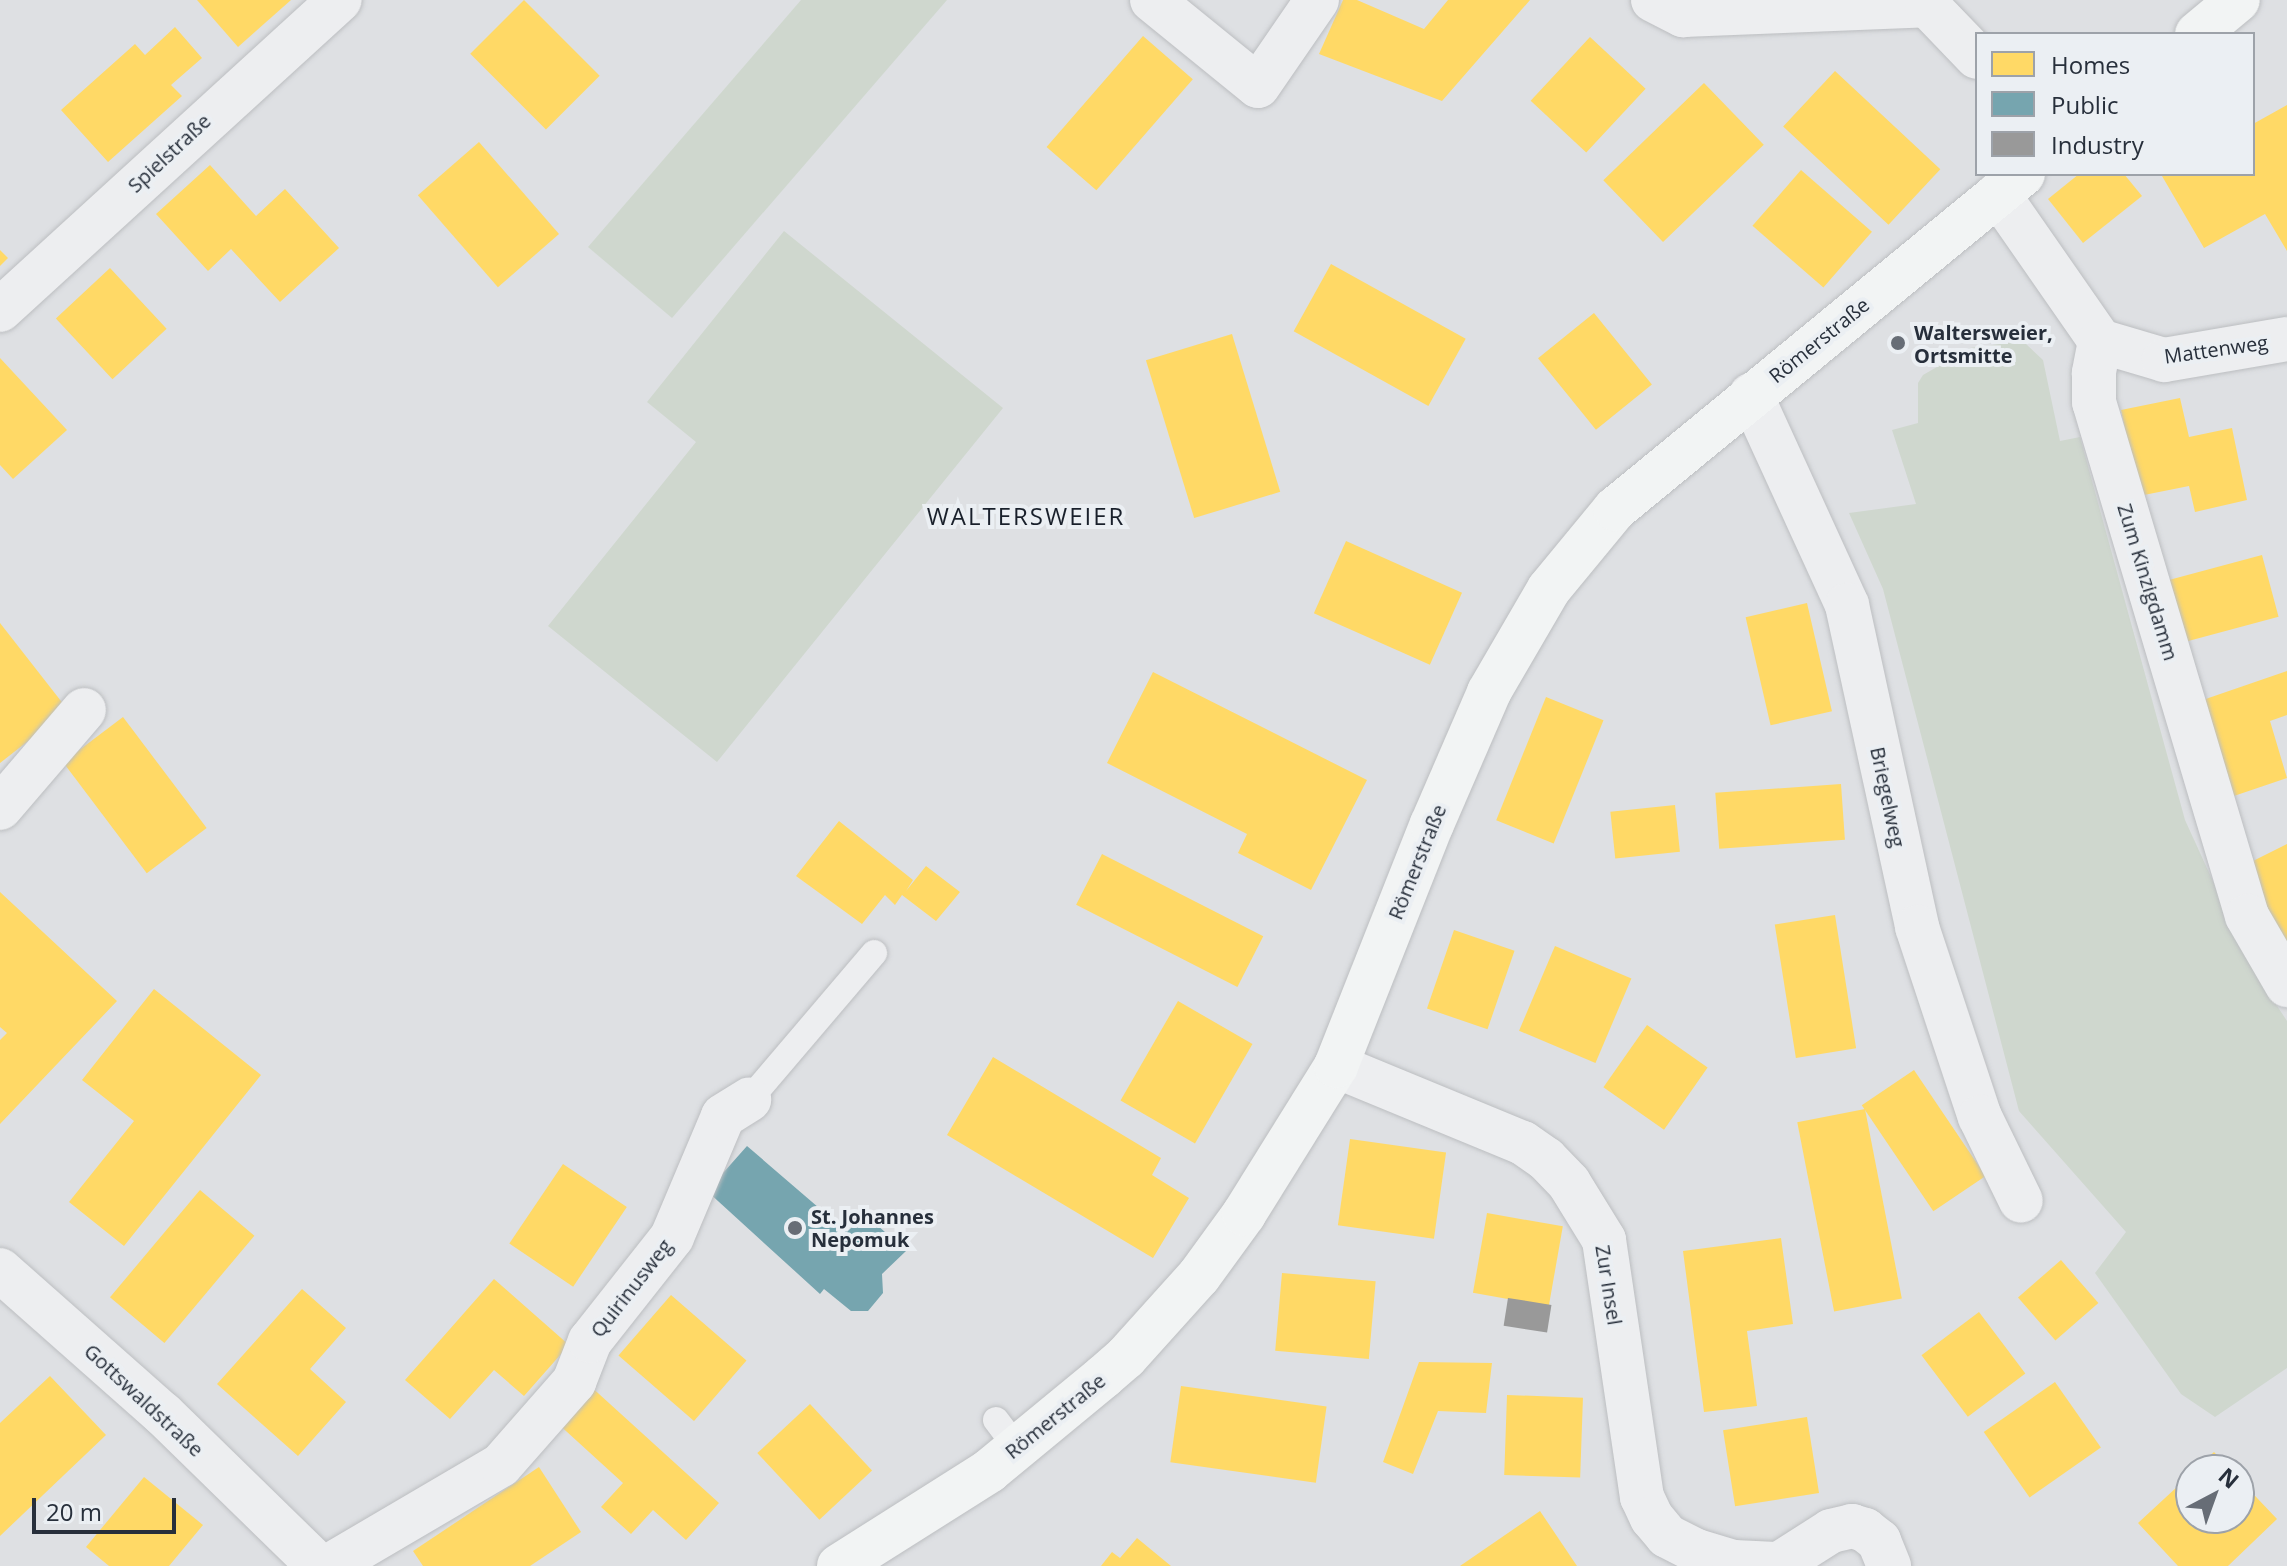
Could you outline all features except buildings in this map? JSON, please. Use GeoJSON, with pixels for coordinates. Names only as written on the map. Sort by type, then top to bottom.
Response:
{"type":"FeatureCollection","features":[{"type":"Feature","properties":{"kind":"street","name":"Spielstraße"},"geometry":{"type":"LineString","coordinates":[[0,310],[340,0]]}},
{"type":"Feature","properties":{"kind":"street"},"geometry":{"type":"LineString","coordinates":[[1152,0],[1258,86],[1317,0]]}},
{"type":"Feature","properties":{"kind":"street"},"geometry":{"type":"LineString","coordinates":[[1653,0],[1683,15],[1927,5],[1975,55]]}},
{"type":"Feature","properties":{"kind":"street"},"geometry":{"type":"LineString","coordinates":[[2199,32],[2238,0]]}},
{"type":"Feature","properties":{"kind":"street"},"geometry":{"type":"LineString","coordinates":[[2011,184],[2100,341]]}},
{"type":"Feature","properties":{"kind":"street","name":"Römerstraße"},"geometry":{"type":"LineString","coordinates":[[839,1566],[989,1471],[1006,1434],[1126,1357],[1199,1276],[1244,1214],[1336,1066],[1432,824],[1489,692],[1549,589],[1615,509],[2011,184]]}},
{"type":"Feature","properties":{"kind":"street","name":"Mattenweg"},"geometry":{"type":"LineString","coordinates":[[2100,341],[2164,360],[2287,339]]}},
{"type":"Feature","properties":{"kind":"street","name":"Zum Kinzigdamm"},"geometry":{"type":"LineString","coordinates":[[2100,341],[2094,373],[2098,417],[2247,916],[2287,985]]}},
{"type":"Feature","properties":{"kind":"street","name":"Briegelweg"},"geometry":{"type":"LineString","coordinates":[[1751,395],[1847,605],[1917,927],[1980,1117],[2021,1201]]}},
{"type":"Feature","properties":{"kind":"street"},"geometry":{"type":"LineString","coordinates":[[0,808],[84,710]]}},
{"type":"Feature","properties":{"kind":"street","name":"Zur Insel"},"geometry":{"type":"LineString","coordinates":[[1336,1066],[1523,1143],[1546,1159],[1569,1183],[1604,1240],[1642,1497],[1652,1518],[1667,1536],[1697,1551],[1734,1562],[1776,1565],[1831,1531],[1852,1526],[1865,1530],[1879,1541],[1894,1563]]}},
{"type":"Feature","properties":{"kind":"street","name":"Quirinusweg"},"geometry":{"type":"LineString","coordinates":[[329,1566],[501,1465],[574,1382],[590,1341],[672,1237],[723,1116],[749,1100]]}},
{"type":"Feature","properties":{"kind":"street","name":"Gottswaldstraße"},"geometry":{"type":"LineString","coordinates":[[0,1270],[163,1414],[319,1566]]}},
{"type":"Feature","properties":{"kind":"lane","name":"Quirinusweg"},"geometry":{"type":"LineString","coordinates":[[749,1100],[874,953]]}},
{"type":"Feature","properties":{"kind":"shaded area"},"geometry":{"type":"Polygon","coordinates":[[[801,0],[947,0],[672,318],[588,247],[801,0]]]}},
{"type":"Feature","properties":{"kind":"shaded area"},"geometry":{"type":"Polygon","coordinates":[[[784,231],[1003,408],[717,762],[548,626],[696,442],[647,402],[784,231]]]}},
{"type":"Feature","properties":{"kind":"shaded area"},"geometry":{"type":"Polygon","coordinates":[[[2026,344],[2043,360],[2060,441],[2080,437],[2185,820],[2254,971],[2287,1021],[2287,1368],[2215,1417],[2181,1394],[2095,1273],[2126,1232],[2019,1111],[1883,589],[1849,513],[1916,504],[1892,430],[1918,423],[1918,383],[1923,375],[1970,348],[2026,344]]]}},
{"type":"Feature","properties":{"kind":"place","name":"Waltersweier, Ortsmitte"},"geometry":{"type":"Point","coordinates":[1898,343]}},
{"type":"Feature","properties":{"kind":"place","name":"St. Johannes Nepomuk"},"geometry":{"type":"Point","coordinates":[795,1228]}},
{"type":"Feature","properties":{"kind":"district","name":"WALTERSWEIER"},"geometry":{"type":"Point","coordinates":[1026,516]}}]}
